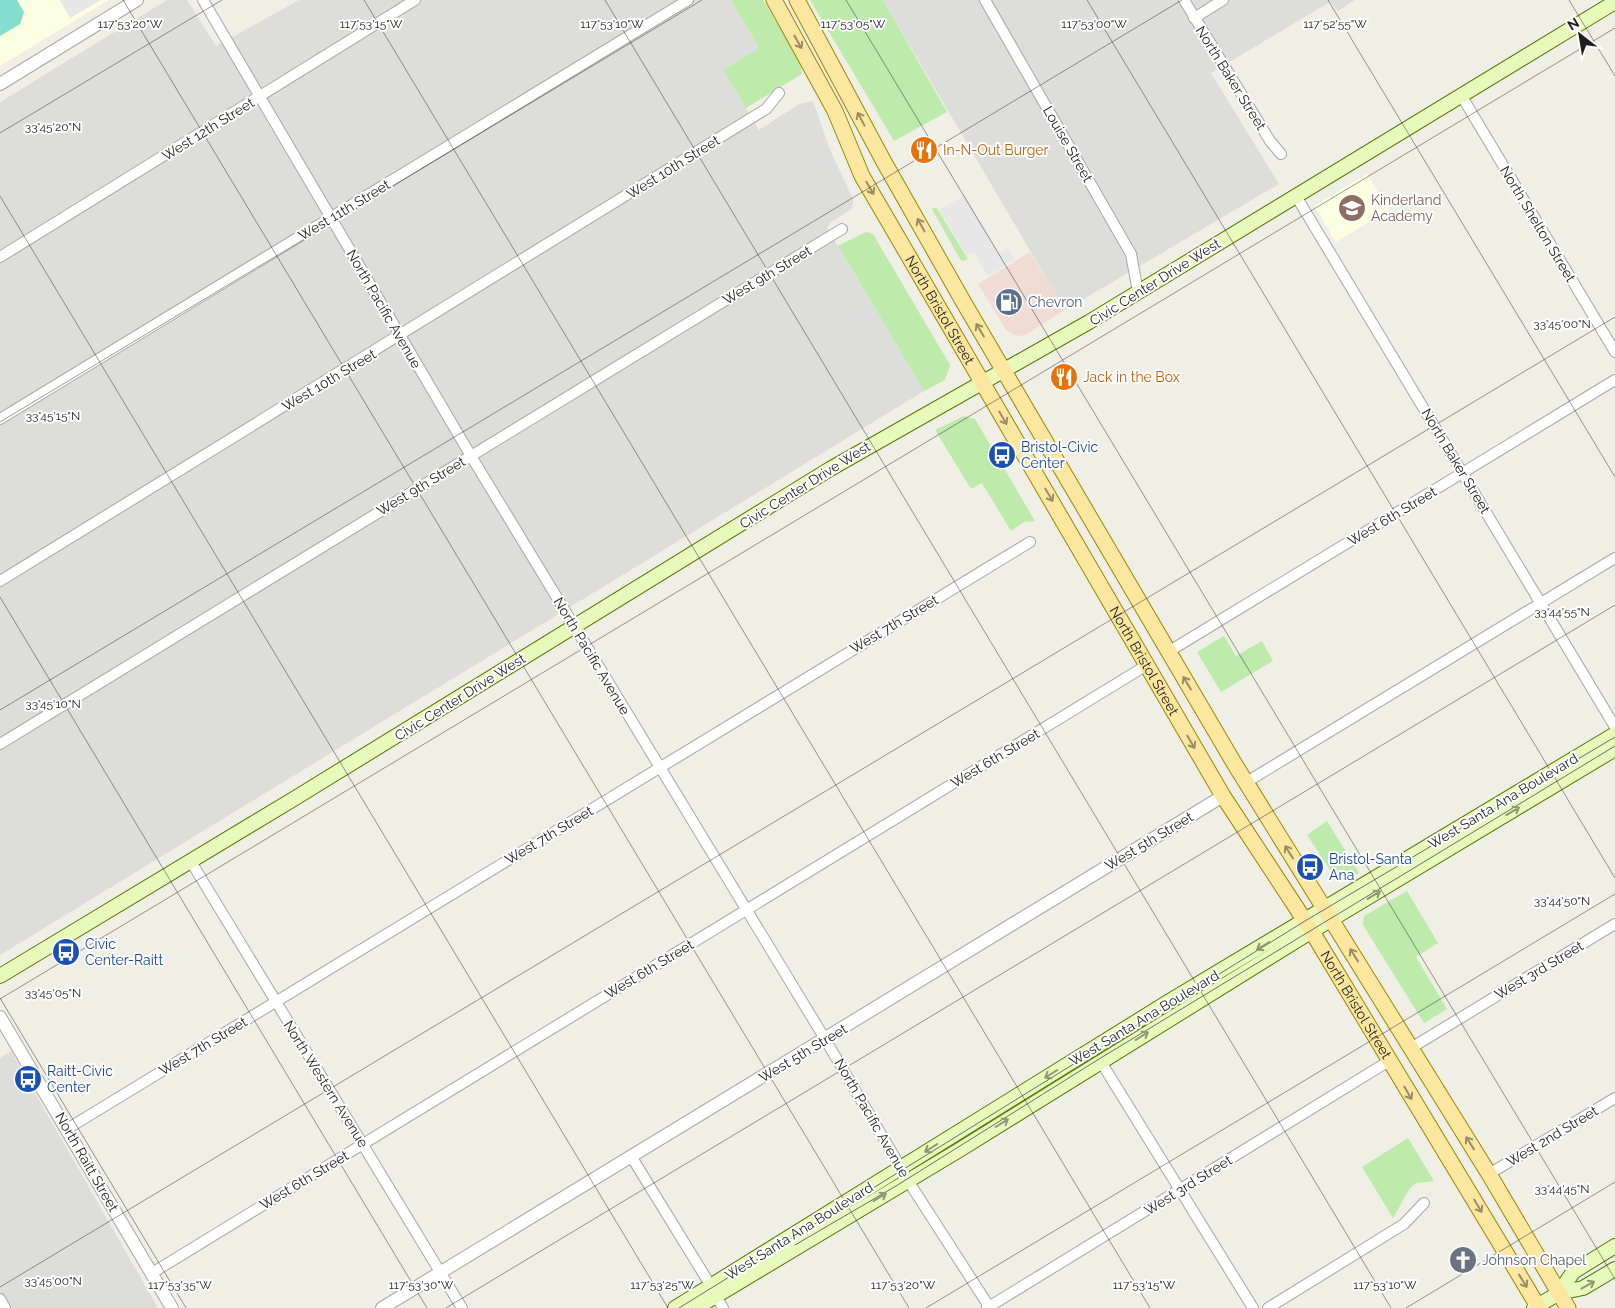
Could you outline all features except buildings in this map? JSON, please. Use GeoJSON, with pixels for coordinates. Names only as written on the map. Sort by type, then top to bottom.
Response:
{"type":"FeatureCollection","features":[{"type":"Feature","properties":{"kind":"main road","name":"North Bristol Street"},"geometry":{"type":"LineString","coordinates":[[774,0],[835,111],[862,176],[1223,796],[1308,926],[1537,1307]]}},
{"type":"Feature","properties":{"kind":"main road","name":"North Bristol Street"},"geometry":{"type":"LineString","coordinates":[[797,0],[884,162],[1245,783],[1489,1174],[1568,1308]]}},
{"type":"Feature","properties":{"kind":"main road","name":"Civic Center Drive West"},"geometry":{"type":"LineString","coordinates":[[0,976],[292,800],[889,434],[1005,372],[1615,2]]}},
{"type":"Feature","properties":{"kind":"main road","name":"West Santa Ana Boulevard"},"geometry":{"type":"LineString","coordinates":[[1328,914],[1615,734]]}},
{"type":"Feature","properties":{"kind":"main road","name":"West Santa Ana Boulevard"},"geometry":{"type":"LineString","coordinates":[[696,1308],[717,1297],[1100,1062],[1308,926],[1615,749]]}},
{"type":"Feature","properties":{"kind":"main road","name":"West Santa Ana Boulevard"},"geometry":{"type":"LineString","coordinates":[[675,1308],[717,1297],[901,1168],[1168,1002],[1308,926]]}},
{"type":"Feature","properties":{"kind":"main road"},"geometry":{"type":"LineString","coordinates":[[1559,1293],[1573,1272],[1615,1246]]}},
{"type":"Feature","properties":{"kind":"main road"},"geometry":{"type":"LineString","coordinates":[[1537,1307],[1559,1293],[1583,1288],[1615,1269]]}},
{"type":"Feature","properties":{"kind":"street"},"geometry":{"type":"LineString","coordinates":[[0,84],[137,0]]}},
{"type":"Feature","properties":{"kind":"street","name":"North Pacific Avenue"},"geometry":{"type":"LineString","coordinates":[[203,0],[471,456],[825,1039],[908,1180],[989,1308]]}},
{"type":"Feature","properties":{"kind":"street","name":"West 12th Street"},"geometry":{"type":"LineString","coordinates":[[0,257],[415,0]]}},
{"type":"Feature","properties":{"kind":"street","name":"West 11th Street"},"geometry":{"type":"LineString","coordinates":[[0,419],[688,0]]}},
{"type":"Feature","properties":{"kind":"street","name":"Louise Street"},"geometry":{"type":"LineString","coordinates":[[984,0],[1131,254],[1138,292]]}},
{"type":"Feature","properties":{"kind":"street","name":"North Baker Street"},"geometry":{"type":"LineString","coordinates":[[1184,0],[1270,141],[1281,154]]}},
{"type":"Feature","properties":{"kind":"street"},"geometry":{"type":"LineString","coordinates":[[1194,18],[1223,0]]}},
{"type":"Feature","properties":{"kind":"street","name":"West 10th Street"},"geometry":{"type":"LineString","coordinates":[[0,581],[766,109],[779,93]]}},
{"type":"Feature","properties":{"kind":"street","name":"North Shelton Street"},"geometry":{"type":"LineString","coordinates":[[1461,95],[1615,352]]}},
{"type":"Feature","properties":{"kind":"street","name":"North Baker Street"},"geometry":{"type":"LineString","coordinates":[[1296,196],[1615,727]]}},
{"type":"Feature","properties":{"kind":"street","name":"West 9th Street"},"geometry":{"type":"LineString","coordinates":[[0,744],[842,229]]}},
{"type":"Feature","properties":{"kind":"street","name":"West 6th Street"},"geometry":{"type":"LineString","coordinates":[[1168,652],[1615,380]]}},
{"type":"Feature","properties":{"kind":"street","name":"West 7th Street"},"geometry":{"type":"LineString","coordinates":[[67,1129],[1030,542]]}},
{"type":"Feature","properties":{"kind":"street"},"geometry":{"type":"LineString","coordinates":[[1245,783],[1615,558]]}},
{"type":"Feature","properties":{"kind":"street","name":"West 6th Street"},"geometry":{"type":"LineString","coordinates":[[152,1273],[1147,665]]}},
{"type":"Feature","properties":{"kind":"street","name":"West 5th Street"},"geometry":{"type":"LineString","coordinates":[[382,1308],[1223,796]]}},
{"type":"Feature","properties":{"kind":"street","name":"North Western Avenue"},"geometry":{"type":"LineString","coordinates":[[190,860],[462,1308]]}},
{"type":"Feature","properties":{"kind":"street","name":"West 3rd Street"},"geometry":{"type":"LineString","coordinates":[[1411,1048],[1615,924]]}},
{"type":"Feature","properties":{"kind":"street","name":"North Raitt Street"},"geometry":{"type":"LineString","coordinates":[[0,1017],[172,1308]]}},
{"type":"Feature","properties":{"kind":"street","name":"West 3rd Street"},"geometry":{"type":"LineString","coordinates":[[989,1308],[1390,1061]]}},
{"type":"Feature","properties":{"kind":"street"},"geometry":{"type":"LineString","coordinates":[[1100,1062],[1252,1308]]}},
{"type":"Feature","properties":{"kind":"street","name":"West 2nd Street"},"geometry":{"type":"LineString","coordinates":[[1489,1174],[1615,1098]]}},
{"type":"Feature","properties":{"kind":"street"},"geometry":{"type":"LineString","coordinates":[[632,1156],[717,1297]]}},
{"type":"Feature","properties":{"kind":"street"},"geometry":{"type":"LineString","coordinates":[[1268,1308],[1404,1224],[1424,1203]]}},
{"type":"Feature","properties":{"kind":"street"},"geometry":{"type":"LineString","coordinates":[[0,1299],[5,1308]]}},
{"type":"Feature","properties":{"kind":"shaded area"},"geometry":{"type":"Polygon","coordinates":[[[0,0],[109,0],[0,66],[0,0]]]}},
{"type":"Feature","properties":{"kind":"shaded area"},"geometry":{"type":"Polygon","coordinates":[[[0,0],[17,0],[24,12],[20,24],[0,36],[0,0]]]}},
{"type":"Feature","properties":{"kind":"shaded area"},"geometry":{"type":"Polygon","coordinates":[[[60,0],[101,0],[70,18],[60,0]]]}},
{"type":"Feature","properties":{"kind":"shaded area"},"geometry":{"type":"Polygon","coordinates":[[[167,0],[187,0],[216,46],[299,0],[731,0],[759,48],[723,70],[759,130],[799,104],[813,101],[830,150],[853,199],[852,209],[831,222],[827,228],[924,391],[0,955],[0,102],[167,0]]]}},
{"type":"Feature","properties":{"kind":"shaded area"},"geometry":{"type":"Polygon","coordinates":[[[883,0],[1355,0],[1338,11],[1330,2],[1211,73],[1279,184],[1065,310],[883,0]]]}},
{"type":"Feature","properties":{"kind":"shaded area","name":"Kinderland Academy"},"geometry":{"type":"Polygon","coordinates":[[[1367,174],[1389,210],[1336,242],[1314,206],[1367,174]]]}},
{"type":"Feature","properties":{"kind":"shaded area"},"geometry":{"type":"Polygon","coordinates":[[[965,195],[999,253],[1008,248],[1015,259],[988,276],[974,252],[967,255],[939,210],[965,195]]]}},
{"type":"Feature","properties":{"kind":"shaded area"},"geometry":{"type":"Polygon","coordinates":[[[1030,252],[1065,310],[1023,336],[1014,335],[1006,330],[978,284],[1030,252]]]}},
{"type":"Feature","properties":{"kind":"shaded area"},"geometry":{"type":"Polygon","coordinates":[[[11,1051],[158,1308],[0,1308],[0,1058],[11,1051]]]}},
{"type":"Feature","properties":{"kind":"green space"},"geometry":{"type":"Polygon","coordinates":[[[731,0],[763,0],[800,62],[802,74],[746,108],[723,70],[759,48],[731,0]]]}},
{"type":"Feature","properties":{"kind":"green space"},"geometry":{"type":"Polygon","coordinates":[[[810,0],[883,0],[947,112],[894,141],[810,0]]]}},
{"type":"Feature","properties":{"kind":"green space"},"geometry":{"type":"Polygon","coordinates":[[[936,207],[968,259],[963,261],[960,259],[932,209],[936,207]]]}},
{"type":"Feature","properties":{"kind":"green space"},"geometry":{"type":"Polygon","coordinates":[[[866,232],[873,234],[950,365],[945,380],[924,391],[838,246],[866,232]]]}},
{"type":"Feature","properties":{"kind":"green space"},"geometry":{"type":"Polygon","coordinates":[[[964,416],[975,419],[1035,521],[1024,522],[1011,531],[982,483],[971,489],[935,430],[964,416]]]}},
{"type":"Feature","properties":{"kind":"green space"},"geometry":{"type":"Polygon","coordinates":[[[1224,636],[1236,656],[1262,641],[1273,661],[1221,692],[1197,652],[1224,636]]]}},
{"type":"Feature","properties":{"kind":"green space"},"geometry":{"type":"Polygon","coordinates":[[[1327,821],[1359,873],[1348,881],[1336,879],[1307,835],[1327,821]]]}},
{"type":"Feature","properties":{"kind":"green space"},"geometry":{"type":"Polygon","coordinates":[[[1407,891],[1438,943],[1416,957],[1447,1009],[1424,1023],[1363,925],[1364,916],[1407,891]]]}},
{"type":"Feature","properties":{"kind":"green space"},"geometry":{"type":"Polygon","coordinates":[[[1408,1138],[1434,1181],[1416,1183],[1410,1188],[1393,1218],[1362,1167],[1408,1138]]]}},
{"type":"Feature","properties":{"kind":"tram line"},"geometry":{"type":"LineString","coordinates":[[679,1308],[1305,921],[1615,737]]}},
{"type":"Feature","properties":{"kind":"tram line"},"geometry":{"type":"LineString","coordinates":[[795,1245],[896,1186],[1099,1059],[1615,746]]}},
{"type":"Feature","properties":{"kind":"place","name":"In-N-Out Burger"},"geometry":{"type":"Point","coordinates":[924,150]}},
{"type":"Feature","properties":{"kind":"place","name":"Kinderland Academy"},"geometry":{"type":"Point","coordinates":[1352,208]}},
{"type":"Feature","properties":{"kind":"place","name":"Chevron"},"geometry":{"type":"Point","coordinates":[1009,302]}},
{"type":"Feature","properties":{"kind":"place","name":"Jack in the Box"},"geometry":{"type":"Point","coordinates":[1064,377]}},
{"type":"Feature","properties":{"kind":"place","name":"Bristol-Civic Center"},"geometry":{"type":"Point","coordinates":[1002,455]}},
{"type":"Feature","properties":{"kind":"place","name":"Bristol-Santa Ana"},"geometry":{"type":"Point","coordinates":[1310,867]}},
{"type":"Feature","properties":{"kind":"place","name":"Civic Center-Raitt"},"geometry":{"type":"Point","coordinates":[66,952]}},
{"type":"Feature","properties":{"kind":"place","name":"Raitt-Civic Center"},"geometry":{"type":"Point","coordinates":[28,1079]}},
{"type":"Feature","properties":{"kind":"place","name":"Johnson Chapel"},"geometry":{"type":"Point","coordinates":[1463,1260]}}]}
